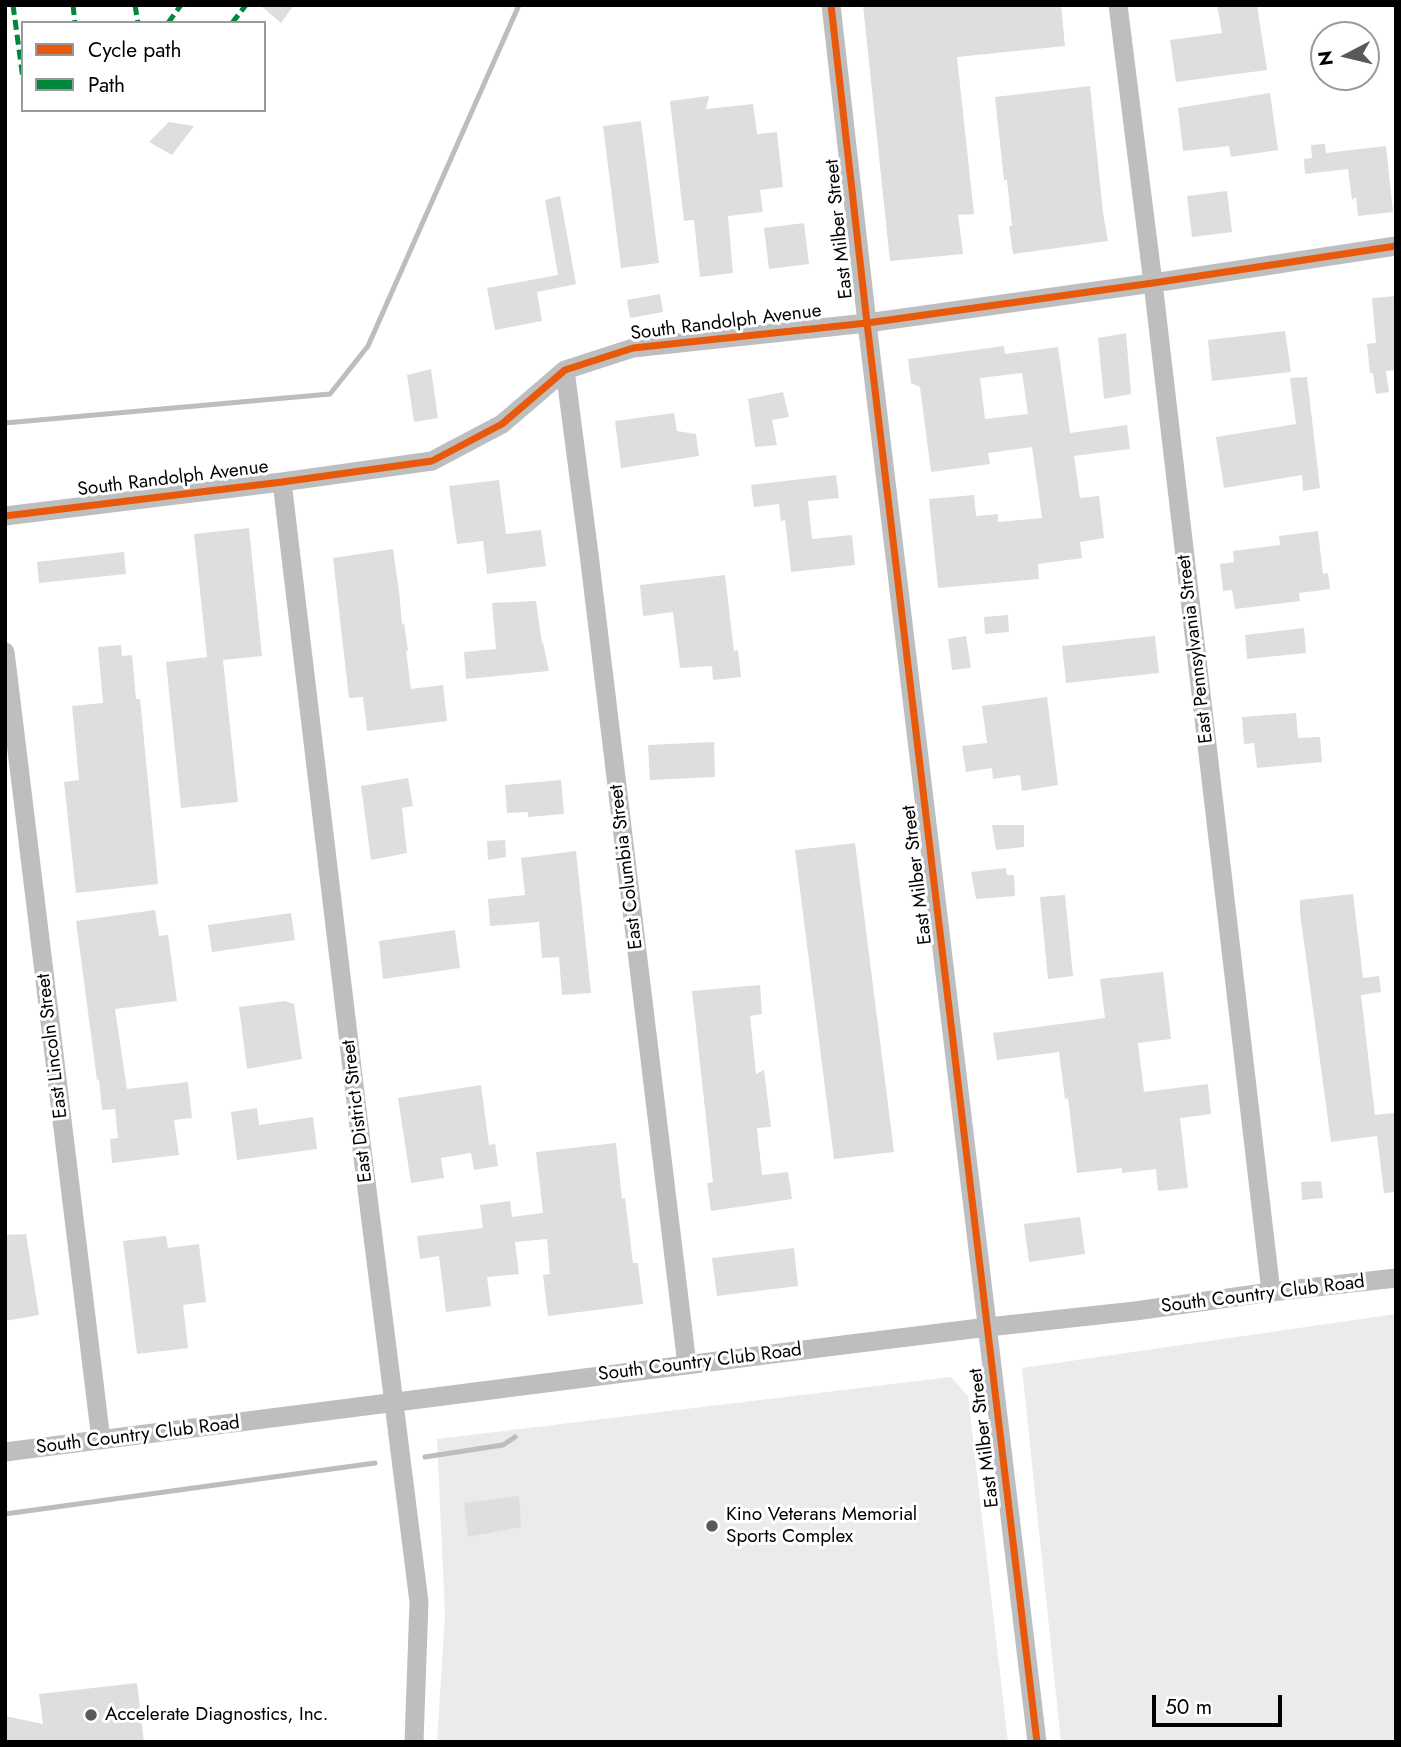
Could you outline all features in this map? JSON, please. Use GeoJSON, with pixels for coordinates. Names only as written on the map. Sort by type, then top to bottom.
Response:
{"type":"FeatureCollection","features":[{"type":"Feature","properties":{"kind":"street","name":"East Milber Street"},"geometry":{"type":"LineString","coordinates":[[831,5],[1037,1742]]}},
{"type":"Feature","properties":{"kind":"street","name":"East Pennsylvania Street"},"geometry":{"type":"LineString","coordinates":[[1118,5],[1271,1292]]}},
{"type":"Feature","properties":{"kind":"street","name":"South Randolph Avenue"},"geometry":{"type":"LineString","coordinates":[[5,516],[432,461],[502,424],[565,370],[634,348],[867,323],[1153,284],[1396,246]]}},
{"type":"Feature","properties":{"kind":"street","name":"East Columbia Street"},"geometry":{"type":"LineString","coordinates":[[565,370],[687,1364]]}},
{"type":"Feature","properties":{"kind":"street","name":"East District Street"},"geometry":{"type":"LineString","coordinates":[[282,482],[419,1602],[414,1742]]}},
{"type":"Feature","properties":{"kind":"street","name":"East Lincoln Street"},"geometry":{"type":"LineString","coordinates":[[5,652],[100,1440]]}},
{"type":"Feature","properties":{"kind":"street","name":"South Country Club Road"},"geometry":{"type":"LineString","coordinates":[[5,1452],[687,1364],[1396,1278]]}},
{"type":"Feature","properties":{"kind":"shaded area"},"geometry":{"type":"Polygon","coordinates":[[[1396,1314],[1396,1742],[1061,1742],[1022,1368],[1396,1314]]]}},
{"type":"Feature","properties":{"kind":"shaded area","name":"Kino Veterans Memorial Sports Complex"},"geometry":{"type":"Polygon","coordinates":[[[951,1377],[968,1396],[1008,1742],[437,1742],[445,1614],[437,1439],[951,1377]]]}},
{"type":"Feature","properties":{"kind":"building"},"geometry":{"type":"Polygon","coordinates":[[[260,5],[294,5],[281,23],[260,5]]]}},
{"type":"Feature","properties":{"kind":"building"},"geometry":{"type":"Polygon","coordinates":[[[863,5],[1061,5],[1065,46],[957,57],[974,214],[958,215],[963,254],[890,261],[863,5]]]}},
{"type":"Feature","properties":{"kind":"building"},"geometry":{"type":"Polygon","coordinates":[[[1217,5],[1257,5],[1267,70],[1176,82],[1170,40],[1222,33],[1217,5]]]}},
{"type":"Feature","properties":{"kind":"building"},"geometry":{"type":"Polygon","coordinates":[[[1090,86],[1108,241],[1013,254],[1007,180],[1004,180],[995,97],[1090,86]]]}},
{"type":"Feature","properties":{"kind":"building"},"geometry":{"type":"Polygon","coordinates":[[[1270,93],[1278,150],[1231,157],[1229,146],[1183,151],[1178,108],[1270,93]]]}},
{"type":"Feature","properties":{"kind":"building"},"geometry":{"type":"Polygon","coordinates":[[[709,96],[706,109],[753,104],[757,134],[777,132],[783,187],[760,190],[763,212],[728,216],[733,273],[700,277],[694,220],[684,221],[670,101],[709,96]]]}},
{"type":"Feature","properties":{"kind":"building"},"geometry":{"type":"Polygon","coordinates":[[[641,121],[659,263],[621,268],[603,126],[641,121]]]}},
{"type":"Feature","properties":{"kind":"building"},"geometry":{"type":"Polygon","coordinates":[[[169,122],[194,126],[172,155],[149,142],[169,122]]]}},
{"type":"Feature","properties":{"kind":"building"},"geometry":{"type":"Polygon","coordinates":[[[1325,144],[1326,153],[1386,146],[1393,212],[1358,216],[1356,197],[1352,200],[1348,169],[1305,174],[1304,159],[1312,158],[1311,145],[1325,144]]]}},
{"type":"Feature","properties":{"kind":"building"},"geometry":{"type":"Polygon","coordinates":[[[1227,191],[1232,232],[1192,237],[1187,196],[1227,191]]]}},
{"type":"Feature","properties":{"kind":"building"},"geometry":{"type":"Polygon","coordinates":[[[560,196],[576,284],[537,292],[542,321],[495,330],[487,288],[558,275],[545,200],[560,196]]]}},
{"type":"Feature","properties":{"kind":"building"},"geometry":{"type":"Polygon","coordinates":[[[804,223],[809,264],[769,269],[764,228],[804,223]]]}},
{"type":"Feature","properties":{"kind":"building"},"geometry":{"type":"Polygon","coordinates":[[[660,294],[663,312],[630,318],[627,300],[660,294]]]}},
{"type":"Feature","properties":{"kind":"building"},"geometry":{"type":"Polygon","coordinates":[[[1396,296],[1396,370],[1386,371],[1389,392],[1376,394],[1373,373],[1370,373],[1367,344],[1376,343],[1372,298],[1396,296]]]}},
{"type":"Feature","properties":{"kind":"building"},"geometry":{"type":"Polygon","coordinates":[[[1285,331],[1291,372],[1212,381],[1208,340],[1285,331]]]}},
{"type":"Feature","properties":{"kind":"building"},"geometry":{"type":"Polygon","coordinates":[[[1126,333],[1131,394],[1104,399],[1098,338],[1126,333]]]}},
{"type":"Feature","properties":{"kind":"building"},"geometry":{"type":"Polygon","coordinates":[[[1004,346],[1005,354],[1058,347],[1070,433],[1127,425],[1130,449],[1074,456],[1080,498],[1099,496],[1104,538],[1080,542],[1082,558],[1038,564],[1039,579],[938,588],[929,499],[974,495],[976,516],[998,514],[998,522],[1042,518],[1032,447],[988,453],[990,464],[931,472],[920,387],[911,383],[908,359],[1004,346]],[[1022,373],[980,378],[985,419],[1028,414],[1022,373]]]}},
{"type":"Feature","properties":{"kind":"building"},"geometry":{"type":"Polygon","coordinates":[[[431,369],[438,418],[414,422],[407,375],[431,369]]]}},
{"type":"Feature","properties":{"kind":"building"},"geometry":{"type":"Polygon","coordinates":[[[1307,377],[1320,488],[1303,491],[1302,475],[1224,488],[1216,437],[1296,424],[1290,378],[1307,377]]]}},
{"type":"Feature","properties":{"kind":"building"},"geometry":{"type":"Polygon","coordinates":[[[783,392],[789,417],[772,420],[777,445],[755,447],[748,399],[783,392]]]}},
{"type":"Feature","properties":{"kind":"building"},"geometry":{"type":"Polygon","coordinates":[[[674,413],[677,431],[696,434],[699,456],[621,468],[615,421],[674,413]]]}},
{"type":"Feature","properties":{"kind":"building"},"geometry":{"type":"Polygon","coordinates":[[[836,475],[839,498],[808,501],[812,539],[852,535],[855,565],[791,572],[785,519],[781,522],[779,504],[754,507],[751,485],[836,475]]]}},
{"type":"Feature","properties":{"kind":"building"},"geometry":{"type":"Polygon","coordinates":[[[499,480],[506,534],[541,530],[546,566],[487,574],[483,541],[457,544],[449,486],[499,480]]]}},
{"type":"Feature","properties":{"kind":"building"},"geometry":{"type":"Polygon","coordinates":[[[249,528],[262,656],[223,660],[238,802],[181,808],[166,662],[207,657],[194,534],[249,528]]]}},
{"type":"Feature","properties":{"kind":"building"},"geometry":{"type":"Polygon","coordinates":[[[1318,531],[1323,574],[1328,573],[1330,589],[1299,593],[1300,601],[1235,609],[1232,590],[1223,591],[1220,564],[1234,562],[1233,551],[1280,545],[1279,536],[1318,531]]]}},
{"type":"Feature","properties":{"kind":"building"},"geometry":{"type":"Polygon","coordinates":[[[393,549],[411,689],[443,685],[447,721],[367,731],[363,697],[349,698],[333,558],[393,549]]]}},
{"type":"Feature","properties":{"kind":"building"},"geometry":{"type":"Polygon","coordinates":[[[124,552],[126,574],[39,583],[37,562],[124,552]]]}},
{"type":"Feature","properties":{"kind":"building"},"geometry":{"type":"Polygon","coordinates":[[[725,575],[734,651],[738,650],[741,677],[713,680],[712,666],[680,668],[673,612],[643,616],[640,585],[725,575]]]}},
{"type":"Feature","properties":{"kind":"building"},"geometry":{"type":"Polygon","coordinates":[[[536,601],[549,671],[466,679],[464,652],[496,649],[492,603],[536,601]]]}},
{"type":"Feature","properties":{"kind":"building"},"geometry":{"type":"Polygon","coordinates":[[[1008,615],[1009,632],[985,634],[984,617],[1008,615]]]}},
{"type":"Feature","properties":{"kind":"building"},"geometry":{"type":"Polygon","coordinates":[[[1304,628],[1306,653],[1247,659],[1245,635],[1304,628]]]}},
{"type":"Feature","properties":{"kind":"building"},"geometry":{"type":"Polygon","coordinates":[[[966,636],[971,668],[952,670],[948,639],[966,636]]]}},
{"type":"Feature","properties":{"kind":"building"},"geometry":{"type":"Polygon","coordinates":[[[1155,636],[1159,673],[1066,683],[1062,646],[1155,636]]]}},
{"type":"Feature","properties":{"kind":"building"},"geometry":{"type":"Polygon","coordinates":[[[121,645],[122,656],[132,655],[136,699],[140,699],[158,884],[76,893],[64,782],[79,780],[72,706],[103,703],[98,647],[121,645]]]}},
{"type":"Feature","properties":{"kind":"building"},"geometry":{"type":"Polygon","coordinates":[[[1047,697],[1058,785],[1022,791],[1020,775],[993,779],[992,768],[966,772],[962,746],[987,743],[982,706],[1047,697]]]}},
{"type":"Feature","properties":{"kind":"building"},"geometry":{"type":"Polygon","coordinates":[[[1296,713],[1298,738],[1320,737],[1322,762],[1257,768],[1254,743],[1244,744],[1242,717],[1296,713]]]}},
{"type":"Feature","properties":{"kind":"building"},"geometry":{"type":"Polygon","coordinates":[[[714,742],[715,777],[650,780],[648,745],[714,742]]]}},
{"type":"Feature","properties":{"kind":"building"},"geometry":{"type":"Polygon","coordinates":[[[408,778],[413,806],[402,808],[407,853],[371,860],[361,786],[408,778]]]}},
{"type":"Feature","properties":{"kind":"building"},"geometry":{"type":"Polygon","coordinates":[[[561,780],[564,814],[528,817],[528,812],[507,813],[505,785],[561,780]]]}},
{"type":"Feature","properties":{"kind":"building"},"geometry":{"type":"Polygon","coordinates":[[[992,825],[1024,825],[1024,847],[996,850],[992,825]]]}},
{"type":"Feature","properties":{"kind":"building"},"geometry":{"type":"Polygon","coordinates":[[[505,840],[506,857],[488,860],[487,841],[505,840]]]}},
{"type":"Feature","properties":{"kind":"building"},"geometry":{"type":"Polygon","coordinates":[[[855,843],[894,1152],[834,1159],[795,850],[855,843]]]}},
{"type":"Feature","properties":{"kind":"building"},"geometry":{"type":"Polygon","coordinates":[[[576,851],[591,993],[562,995],[559,957],[542,958],[539,922],[490,926],[488,899],[525,895],[521,858],[576,851]]]}},
{"type":"Feature","properties":{"kind":"building"},"geometry":{"type":"Polygon","coordinates":[[[1006,868],[1007,875],[1014,875],[1015,896],[976,899],[971,872],[1006,868]]]}},
{"type":"Feature","properties":{"kind":"building"},"geometry":{"type":"Polygon","coordinates":[[[1353,894],[1363,978],[1379,976],[1381,992],[1361,995],[1375,1115],[1394,1113],[1396,1192],[1384,1193],[1377,1136],[1331,1142],[1300,900],[1353,894]]]}},
{"type":"Feature","properties":{"kind":"building"},"geometry":{"type":"Polygon","coordinates":[[[1065,895],[1073,976],[1048,979],[1040,897],[1065,895]]]}},
{"type":"Feature","properties":{"kind":"building"},"geometry":{"type":"Polygon","coordinates":[[[155,910],[159,936],[168,935],[177,1001],[115,1009],[127,1089],[188,1082],[192,1118],[174,1120],[179,1155],[112,1163],[110,1139],[118,1138],[115,1109],[102,1110],[76,921],[155,910]]]}},
{"type":"Feature","properties":{"kind":"building"},"geometry":{"type":"Polygon","coordinates":[[[291,913],[295,940],[212,952],[208,925],[291,913]]]}},
{"type":"Feature","properties":{"kind":"building"},"geometry":{"type":"Polygon","coordinates":[[[455,930],[460,968],[383,979],[379,941],[455,930]]]}},
{"type":"Feature","properties":{"kind":"building"},"geometry":{"type":"Polygon","coordinates":[[[1163,972],[1171,1039],[1138,1043],[1144,1092],[1208,1084],[1211,1114],[1180,1118],[1188,1188],[1158,1191],[1156,1169],[1122,1173],[1122,1168],[1077,1173],[1068,1098],[1065,1099],[1059,1052],[997,1060],[993,1033],[1105,1018],[1100,979],[1163,972]]]}},
{"type":"Feature","properties":{"kind":"building"},"geometry":{"type":"Polygon","coordinates":[[[760,985],[762,1014],[750,1016],[756,1074],[764,1070],[771,1127],[757,1128],[762,1175],[788,1172],[792,1199],[711,1211],[707,1183],[713,1182],[692,991],[760,985]]]}},
{"type":"Feature","properties":{"kind":"building"},"geometry":{"type":"Polygon","coordinates":[[[285,1001],[294,1004],[302,1059],[247,1069],[239,1007],[285,1001]]]}},
{"type":"Feature","properties":{"kind":"building"},"geometry":{"type":"Polygon","coordinates":[[[481,1085],[489,1145],[495,1144],[498,1166],[474,1170],[471,1153],[441,1158],[444,1178],[411,1183],[398,1098],[481,1085]]]}},
{"type":"Feature","properties":{"kind":"building"},"geometry":{"type":"Polygon","coordinates":[[[257,1108],[259,1125],[313,1117],[317,1149],[237,1160],[231,1112],[257,1108]]]}},
{"type":"Feature","properties":{"kind":"building"},"geometry":{"type":"Polygon","coordinates":[[[616,1143],[622,1199],[625,1198],[633,1263],[638,1263],[643,1304],[548,1316],[543,1275],[550,1274],[547,1239],[515,1242],[519,1274],[487,1277],[491,1306],[446,1312],[439,1256],[420,1259],[417,1236],[483,1228],[480,1205],[510,1201],[512,1217],[543,1213],[536,1152],[616,1143]]]}},
{"type":"Feature","properties":{"kind":"building"},"geometry":{"type":"Polygon","coordinates":[[[1321,1181],[1323,1198],[1302,1200],[1301,1182],[1321,1181]]]}},
{"type":"Feature","properties":{"kind":"building"},"geometry":{"type":"Polygon","coordinates":[[[1080,1217],[1085,1254],[1029,1262],[1024,1224],[1080,1217]]]}},
{"type":"Feature","properties":{"kind":"building"},"geometry":{"type":"Polygon","coordinates":[[[26,1234],[39,1315],[5,1321],[5,1235],[26,1234]]]}},
{"type":"Feature","properties":{"kind":"building"},"geometry":{"type":"Polygon","coordinates":[[[166,1236],[168,1248],[199,1244],[206,1302],[183,1305],[188,1348],[137,1354],[123,1241],[166,1236]]]}},
{"type":"Feature","properties":{"kind":"building"},"geometry":{"type":"Polygon","coordinates":[[[794,1248],[798,1286],[717,1296],[712,1258],[794,1248]]]}},
{"type":"Feature","properties":{"kind":"building"},"geometry":{"type":"Polygon","coordinates":[[[519,1496],[521,1527],[468,1537],[464,1503],[519,1496]]]}},
{"type":"Feature","properties":{"kind":"building","name":"Accelerate Diagnostics, Inc."},"geometry":{"type":"Polygon","coordinates":[[[137,1683],[144,1742],[5,1742],[5,1716],[43,1724],[39,1694],[137,1683]]]}},
{"type":"Feature","properties":{"kind":"waterway"},"geometry":{"type":"LineString","coordinates":[[5,423],[330,394],[368,346],[519,5]]}},
{"type":"Feature","properties":{"kind":"waterway"},"geometry":{"type":"LineString","coordinates":[[425,1457],[503,1445],[515,1437]]}},
{"type":"Feature","properties":{"kind":"waterway"},"geometry":{"type":"LineString","coordinates":[[5,1514],[375,1463]]}},
{"type":"Feature","properties":{"kind":"marked path"},"geometry":{"type":"LineString","coordinates":[[13,5],[21,64]]}},
{"type":"Feature","properties":{"kind":"marked path"},"geometry":{"type":"LineString","coordinates":[[73,5],[75,21]]}},
{"type":"Feature","properties":{"kind":"marked path"},"geometry":{"type":"LineString","coordinates":[[135,5],[138,21]]}},
{"type":"Feature","properties":{"kind":"marked path"},"geometry":{"type":"LineString","coordinates":[[169,21],[181,5]]}},
{"type":"Feature","properties":{"kind":"marked path"},"geometry":{"type":"LineString","coordinates":[[234,21],[246,5]]}},
{"type":"Feature","properties":{"kind":"cycle path"},"geometry":{"type":"LineString","coordinates":[[831,5],[1037,1742]]}},
{"type":"Feature","properties":{"kind":"cycle path"},"geometry":{"type":"LineString","coordinates":[[5,516],[432,461],[502,424],[565,370],[633,348],[867,323],[1396,246]]}},
{"type":"Feature","properties":{"kind":"place","name":"Kino Veterans Memorial Sports Complex"},"geometry":{"type":"Point","coordinates":[712,1526]}},
{"type":"Feature","properties":{"kind":"place","name":"Accelerate Diagnostics, Inc."},"geometry":{"type":"Point","coordinates":[91,1715]}}]}
